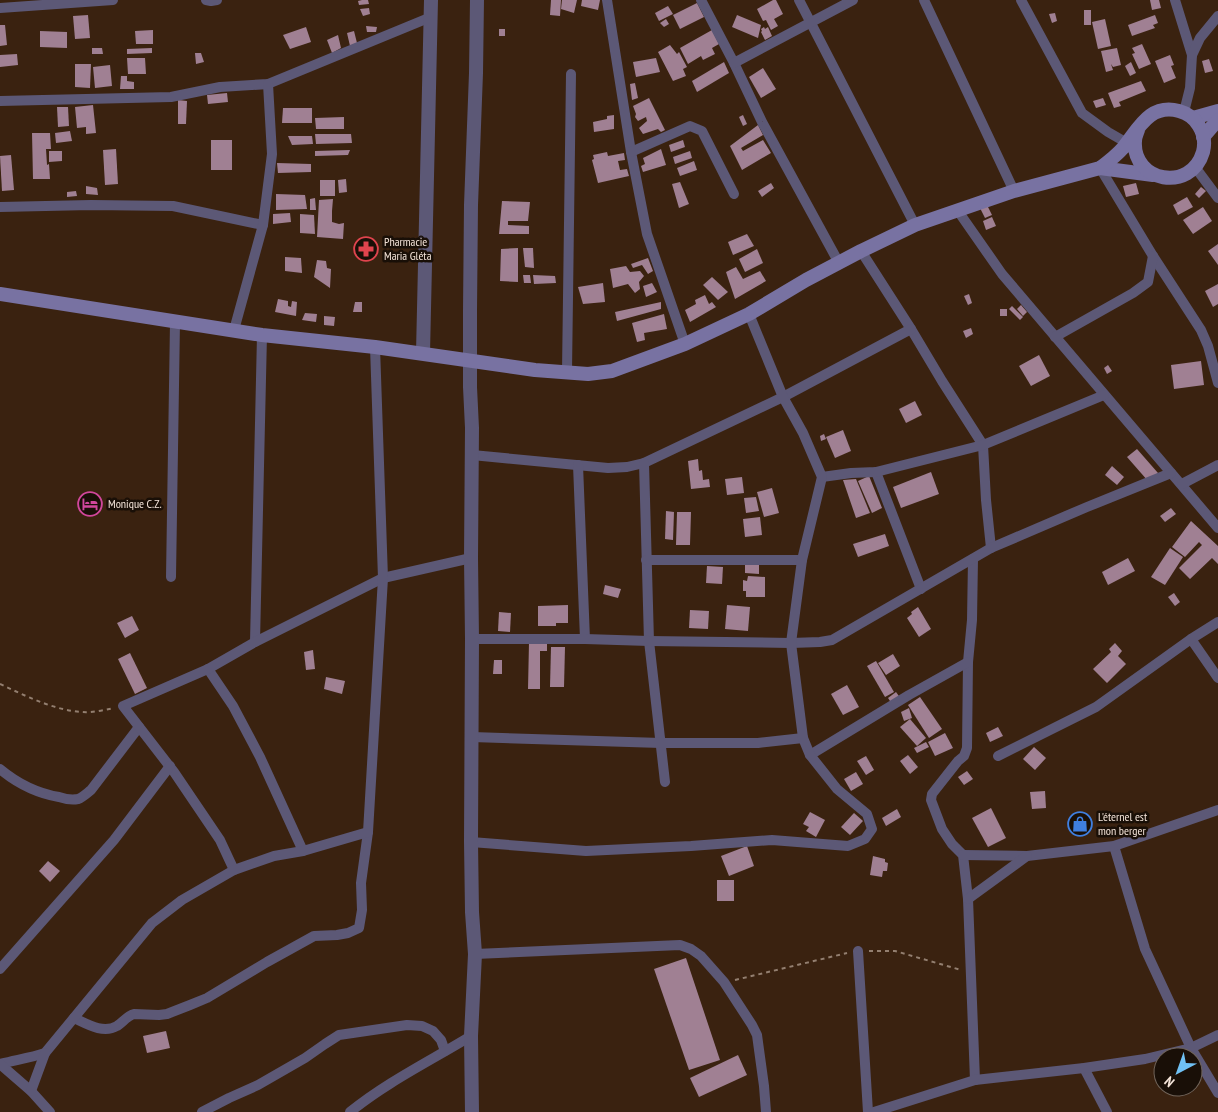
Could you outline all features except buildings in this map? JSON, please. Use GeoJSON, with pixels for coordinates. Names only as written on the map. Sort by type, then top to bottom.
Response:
{"type":"FeatureCollection","features":[{"type":"Feature","properties":{"kind":"main road"},"geometry":{"type":"LineString","coordinates":[[0,294],[262,335],[423,353],[535,370],[588,374],[612,372],[685,344],[749,314],[806,280],[915,225],[1014,191],[1100,168],[1112,160],[1138,130],[1144,120],[1162,110],[1173,109],[1188,115],[1200,127],[1204,137],[1204,148],[1201,158],[1187,174],[1177,178],[1100,168]]}},
{"type":"Feature","properties":{"kind":"main road"},"geometry":{"type":"LineString","coordinates":[[1188,115],[1218,111]]}},
{"type":"Feature","properties":{"kind":"main road"},"geometry":{"type":"LineString","coordinates":[[1204,137],[1218,120]]}},
{"type":"Feature","properties":{"kind":"main road"},"geometry":{"type":"LineString","coordinates":[[1138,130],[1135,140],[1135,151],[1139,161],[1146,170],[1155,176]]}},
{"type":"Feature","properties":{"kind":"street"},"geometry":{"type":"LineString","coordinates":[[0,8],[113,0]]}},
{"type":"Feature","properties":{"kind":"street"},"geometry":{"type":"LineString","coordinates":[[206,0],[217,0]]}},
{"type":"Feature","properties":{"kind":"street"},"geometry":{"type":"LineString","coordinates":[[423,353],[431,0]]}},
{"type":"Feature","properties":{"kind":"street"},"geometry":{"type":"LineString","coordinates":[[472,1112],[471,1036],[475,954],[471,842],[472,455],[470,360],[471,205],[477,0]]}},
{"type":"Feature","properties":{"kind":"street"},"geometry":{"type":"LineString","coordinates":[[607,0],[631,152],[647,234],[685,344]]}},
{"type":"Feature","properties":{"kind":"street"},"geometry":{"type":"LineString","coordinates":[[701,0],[762,122],[839,263]]}},
{"type":"Feature","properties":{"kind":"street"},"geometry":{"type":"LineString","coordinates":[[799,0],[915,225]]}},
{"type":"Feature","properties":{"kind":"street"},"geometry":{"type":"LineString","coordinates":[[734,63],[853,0]]}},
{"type":"Feature","properties":{"kind":"street"},"geometry":{"type":"LineString","coordinates":[[924,0],[1014,191]]}},
{"type":"Feature","properties":{"kind":"street"},"geometry":{"type":"LineString","coordinates":[[1021,0],[1082,113],[1127,143]]}},
{"type":"Feature","properties":{"kind":"street"},"geometry":{"type":"LineString","coordinates":[[1175,0],[1192,55],[1188,115]]}},
{"type":"Feature","properties":{"kind":"street"},"geometry":{"type":"LineString","coordinates":[[1192,55],[1200,38],[1218,16]]}},
{"type":"Feature","properties":{"kind":"street"},"geometry":{"type":"LineString","coordinates":[[0,101],[171,97],[220,87],[268,84],[431,17]]}},
{"type":"Feature","properties":{"kind":"street"},"geometry":{"type":"LineString","coordinates":[[567,372],[571,74]]}},
{"type":"Feature","properties":{"kind":"street"},"geometry":{"type":"LineString","coordinates":[[234,330],[263,225],[272,154],[268,84]]}},
{"type":"Feature","properties":{"kind":"street"},"geometry":{"type":"LineString","coordinates":[[631,152],[690,126],[702,131],[734,194]]}},
{"type":"Feature","properties":{"kind":"street"},"geometry":{"type":"LineString","coordinates":[[1195,167],[1218,198]]}},
{"type":"Feature","properties":{"kind":"street"},"geometry":{"type":"LineString","coordinates":[[1100,168],[1153,256],[1202,330],[1218,383]]}},
{"type":"Feature","properties":{"kind":"street"},"geometry":{"type":"LineString","coordinates":[[0,207],[91,204],[173,206],[263,225]]}},
{"type":"Feature","properties":{"kind":"street"},"geometry":{"type":"LineString","coordinates":[[958,211],[1002,274],[1218,528]]}},
{"type":"Feature","properties":{"kind":"street"},"geometry":{"type":"LineString","coordinates":[[861,251],[983,445],[991,548]]}},
{"type":"Feature","properties":{"kind":"street"},"geometry":{"type":"LineString","coordinates":[[1055,337],[1133,293],[1148,282],[1153,256]]}},
{"type":"Feature","properties":{"kind":"street"},"geometry":{"type":"LineString","coordinates":[[471,842],[586,851],[772,840],[848,846],[866,839],[872,829],[867,814],[838,789],[810,755],[802,738],[790,643],[802,560],[822,477],[803,433],[783,397],[749,314]]}},
{"type":"Feature","properties":{"kind":"street"},"geometry":{"type":"LineString","coordinates":[[171,577],[176,322]]}},
{"type":"Feature","properties":{"kind":"street"},"geometry":{"type":"LineString","coordinates":[[472,455],[608,468],[644,464],[783,397],[911,329]]}},
{"type":"Feature","properties":{"kind":"street"},"geometry":{"type":"LineString","coordinates":[[255,642],[262,335]]}},
{"type":"Feature","properties":{"kind":"street"},"geometry":{"type":"LineString","coordinates":[[74,1018],[94,1027],[109,1029],[115,1027],[130,1015],[167,1014],[207,998],[314,936],[337,935],[359,928],[368,832],[383,578],[375,347]]}},
{"type":"Feature","properties":{"kind":"street"},"geometry":{"type":"LineString","coordinates":[[822,477],[876,472],[983,445],[1104,395]]}},
{"type":"Feature","properties":{"kind":"street"},"geometry":{"type":"LineString","coordinates":[[644,464],[648,641],[665,782]]}},
{"type":"Feature","properties":{"kind":"street"},"geometry":{"type":"LineString","coordinates":[[578,465],[585,639]]}},
{"type":"Feature","properties":{"kind":"street"},"geometry":{"type":"LineString","coordinates":[[1182,484],[1218,465]]}},
{"type":"Feature","properties":{"kind":"street"},"geometry":{"type":"LineString","coordinates":[[876,472],[921,589]]}},
{"type":"Feature","properties":{"kind":"street"},"geometry":{"type":"LineString","coordinates":[[472,639],[790,643],[832,640],[991,548],[1087,507],[1172,474]]}},
{"type":"Feature","properties":{"kind":"street"},"geometry":{"type":"LineString","coordinates":[[234,870],[220,840],[170,766],[124,706],[208,670],[255,642],[383,578],[471,558]]}},
{"type":"Feature","properties":{"kind":"street"},"geometry":{"type":"LineString","coordinates":[[973,559],[972,620],[968,662],[967,748],[964,756],[932,794],[931,800],[942,828],[952,844],[963,855],[968,899],[975,1080]]}},
{"type":"Feature","properties":{"kind":"street"},"geometry":{"type":"LineString","coordinates":[[646,560],[802,560]]}},
{"type":"Feature","properties":{"kind":"street"},"geometry":{"type":"LineString","coordinates":[[998,756],[1096,707],[1218,622]]}},
{"type":"Feature","properties":{"kind":"street"},"geometry":{"type":"LineString","coordinates":[[1191,639],[1218,678]]}},
{"type":"Feature","properties":{"kind":"street"},"geometry":{"type":"LineString","coordinates":[[810,755],[968,662]]}},
{"type":"Feature","properties":{"kind":"street"},"geometry":{"type":"LineString","coordinates":[[208,670],[233,706],[260,757],[303,851]]}},
{"type":"Feature","properties":{"kind":"street"},"geometry":{"type":"LineString","coordinates":[[0,770],[12,780],[44,795],[77,799],[91,790],[139,726]]}},
{"type":"Feature","properties":{"kind":"street"},"geometry":{"type":"LineString","coordinates":[[472,737],[661,743],[758,743],[802,738]]}},
{"type":"Feature","properties":{"kind":"street"},"geometry":{"type":"LineString","coordinates":[[0,969],[114,840],[170,766]]}},
{"type":"Feature","properties":{"kind":"street"},"geometry":{"type":"LineString","coordinates":[[963,855],[1027,856],[1114,846],[1218,810]]}},
{"type":"Feature","properties":{"kind":"street"},"geometry":{"type":"LineString","coordinates":[[31,1091],[45,1053],[152,923],[182,900],[234,870],[274,856],[303,851],[368,832]]}},
{"type":"Feature","properties":{"kind":"street"},"geometry":{"type":"LineString","coordinates":[[1114,846],[1146,949],[1191,1047]]}},
{"type":"Feature","properties":{"kind":"street"},"geometry":{"type":"LineString","coordinates":[[968,899],[1027,856]]}},
{"type":"Feature","properties":{"kind":"street"},"geometry":{"type":"LineString","coordinates":[[475,954],[680,944],[691,949],[701,956],[724,982],[752,1025],[757,1036],[766,1112]]}},
{"type":"Feature","properties":{"kind":"street"},"geometry":{"type":"LineString","coordinates":[[858,951],[868,1112]]}},
{"type":"Feature","properties":{"kind":"street"},"geometry":{"type":"LineString","coordinates":[[202,1112],[258,1085],[340,1035],[407,1025],[422,1026],[433,1031],[441,1040],[446,1051]]}},
{"type":"Feature","properties":{"kind":"street"},"geometry":{"type":"LineString","coordinates":[[1193,1047],[1218,1035]]}},
{"type":"Feature","properties":{"kind":"street"},"geometry":{"type":"LineString","coordinates":[[350,1112],[408,1072],[471,1036]]}},
{"type":"Feature","properties":{"kind":"street"},"geometry":{"type":"LineString","coordinates":[[0,1064],[45,1053]]}},
{"type":"Feature","properties":{"kind":"street"},"geometry":{"type":"LineString","coordinates":[[874,1112],[975,1080],[1084,1068],[1153,1056]]}},
{"type":"Feature","properties":{"kind":"street"},"geometry":{"type":"LineString","coordinates":[[0,1064],[31,1091],[50,1112]]}},
{"type":"Feature","properties":{"kind":"street"},"geometry":{"type":"LineString","coordinates":[[1084,1068],[1107,1112]]}},
{"type":"Feature","properties":{"kind":"street"},"geometry":{"type":"LineString","coordinates":[[1203,1068],[1218,1093]]}},
{"type":"Feature","properties":{"kind":"path"},"geometry":{"type":"LineString","coordinates":[[0,684],[44,704],[84,713],[124,706]]}},
{"type":"Feature","properties":{"kind":"place","name":"Pharmacie Maria Gléta"},"geometry":{"type":"Point","coordinates":[366,249]}},
{"type":"Feature","properties":{"kind":"place","name":"Monique C.Z."},"geometry":{"type":"Point","coordinates":[90,504]}},
{"type":"Feature","properties":{"kind":"place","name":"L'éternel est mon berger"},"geometry":{"type":"Point","coordinates":[1080,824]}}]}
